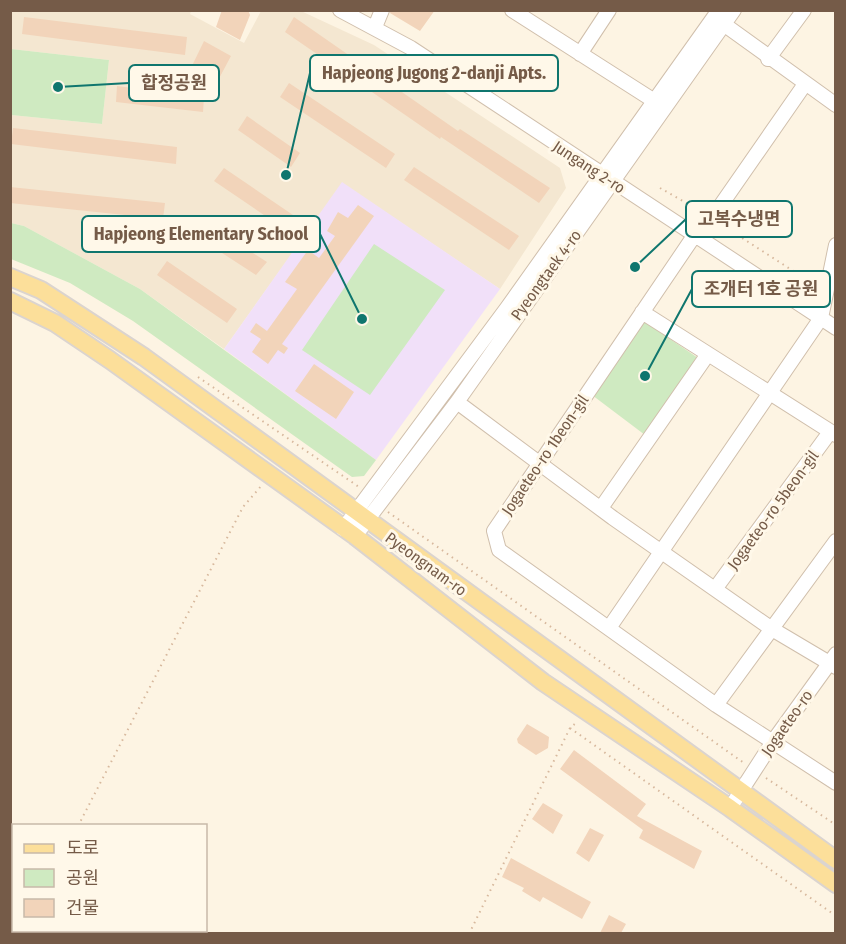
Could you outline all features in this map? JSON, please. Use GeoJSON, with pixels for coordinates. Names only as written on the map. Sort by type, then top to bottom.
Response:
{"type":"FeatureCollection","features":[{"type":"Feature","properties":{"kind":"main road","name":"Pyeongnam-ro"},"geometry":{"type":"LineString","coordinates":[[10,277],[41,290],[91,320],[836,860]]}},
{"type":"Feature","properties":{"kind":"main road","name":"Pyeongnam-ro"},"geometry":{"type":"LineString","coordinates":[[10,301],[55,323],[101,353],[349,532],[543,682],[730,808],[836,884]]}},
{"type":"Feature","properties":{"kind":"street","name":"Jungang 2-ro"},"geometry":{"type":"LineString","coordinates":[[340,10],[375,27],[836,328]]}},
{"type":"Feature","properties":{"kind":"street"},"geometry":{"type":"LineString","coordinates":[[375,27],[382,10]]}},
{"type":"Feature","properties":{"kind":"street"},"geometry":{"type":"LineString","coordinates":[[512,10],[656,102]]}},
{"type":"Feature","properties":{"kind":"street"},"geometry":{"type":"LineString","coordinates":[[580,54],[609,10]]}},
{"type":"Feature","properties":{"kind":"street","name":"Pyeongtaek 4-ro"},"geometry":{"type":"LineString","coordinates":[[349,532],[360,516],[369,493],[608,179],[656,102],[719,17],[734,10]]}},
{"type":"Feature","properties":{"kind":"street"},"geometry":{"type":"LineString","coordinates":[[768,58],[804,10]]}},
{"type":"Feature","properties":{"kind":"street"},"geometry":{"type":"LineString","coordinates":[[719,17],[768,58],[836,105]]}},
{"type":"Feature","properties":{"kind":"street","name":"Pyeongtaek 4-ro"},"geometry":{"type":"LineString","coordinates":[[360,516],[378,505],[457,402],[719,17]]}},
{"type":"Feature","properties":{"kind":"street","name":"Jogaeteo-ro 1beon-gil"},"geometry":{"type":"LineString","coordinates":[[805,84],[712,218],[642,312],[539,462],[495,531],[499,549],[716,705],[774,740],[836,783]]}},
{"type":"Feature","properties":{"kind":"street"},"geometry":{"type":"LineString","coordinates":[[609,628],[821,318],[836,245]]}},
{"type":"Feature","properties":{"kind":"street"},"geometry":{"type":"LineString","coordinates":[[642,312],[833,433]]}},
{"type":"Feature","properties":{"kind":"street"},"geometry":{"type":"LineString","coordinates":[[601,508],[708,354]]}},
{"type":"Feature","properties":{"kind":"street"},"geometry":{"type":"LineString","coordinates":[[457,402],[601,508],[772,629],[833,662]]}},
{"type":"Feature","properties":{"kind":"street","name":"Jogaeteo-ro 5beon-gil"},"geometry":{"type":"LineString","coordinates":[[715,589],[833,433]]}},
{"type":"Feature","properties":{"kind":"street"},"geometry":{"type":"LineString","coordinates":[[716,705],[836,541]]}},
{"type":"Feature","properties":{"kind":"street","name":"Jogaeteo-ro"},"geometry":{"type":"LineString","coordinates":[[730,808],[774,740],[833,662]]}},
{"type":"Feature","properties":{"kind":"path"},"geometry":{"type":"LineString","coordinates":[[660,188],[712,218],[826,292]]}},
{"type":"Feature","properties":{"kind":"path"},"geometry":{"type":"LineString","coordinates":[[195,375],[369,493]]}},
{"type":"Feature","properties":{"kind":"path"},"geometry":{"type":"LineString","coordinates":[[79,824],[243,507],[270,476]]}},
{"type":"Feature","properties":{"kind":"path"},"geometry":{"type":"LineString","coordinates":[[378,505],[836,825]]}},
{"type":"Feature","properties":{"kind":"path"},"geometry":{"type":"LineString","coordinates":[[469,933],[570,728],[590,714]]}},
{"type":"Feature","properties":{"kind":"path"},"geometry":{"type":"LineString","coordinates":[[570,728],[836,916]]}},
{"type":"Feature","properties":{"kind":"shaded area"},"geometry":{"type":"Polygon","coordinates":[[[11,11],[191,11],[190,14],[244,43],[261,11],[301,11],[374,45],[560,168],[566,188],[500,289],[342,183],[224,349],[140,289],[24,226],[11,223],[11,115],[102,124],[109,60],[11,49],[11,11]]]}},
{"type":"Feature","properties":{"kind":"shaded area"},"geometry":{"type":"Polygon","coordinates":[[[342,182],[500,289],[376,460],[224,349],[342,182]]]}},
{"type":"Feature","properties":{"kind":"green space"},"geometry":{"type":"Polygon","coordinates":[[[11,49],[109,60],[102,124],[11,115],[11,49]]]}},
{"type":"Feature","properties":{"kind":"green space"},"geometry":{"type":"Polygon","coordinates":[[[11,223],[24,226],[140,289],[376,460],[364,476],[352,477],[133,321],[70,283],[11,259],[11,223]]]}},
{"type":"Feature","properties":{"kind":"green space"},"geometry":{"type":"Polygon","coordinates":[[[374,244],[445,290],[370,395],[302,350],[374,244]]]}},
{"type":"Feature","properties":{"kind":"green space"},"geometry":{"type":"Polygon","coordinates":[[[642,320],[698,358],[645,435],[592,395],[642,320]]]}},
{"type":"Feature","properties":{"kind":"building"},"geometry":{"type":"Polygon","coordinates":[[[222,10],[248,10],[250,15],[240,40],[216,27],[222,10]]]}},
{"type":"Feature","properties":{"kind":"building"},"geometry":{"type":"Polygon","coordinates":[[[391,10],[435,10],[420,31],[390,13],[391,10]]]}},
{"type":"Feature","properties":{"kind":"building"},"geometry":{"type":"Polygon","coordinates":[[[24,17],[187,37],[185,55],[22,34],[24,17]]]}},
{"type":"Feature","properties":{"kind":"building"},"geometry":{"type":"Polygon","coordinates":[[[294,17],[458,131],[460,129],[550,188],[539,203],[441,137],[440,139],[285,32],[294,17]]]}},
{"type":"Feature","properties":{"kind":"building"},"geometry":{"type":"Polygon","coordinates":[[[204,41],[231,56],[215,86],[189,72],[204,41]]]}},
{"type":"Feature","properties":{"kind":"building"},"geometry":{"type":"Polygon","coordinates":[[[289,83],[395,154],[386,168],[280,97],[289,83]]]}},
{"type":"Feature","properties":{"kind":"building"},"geometry":{"type":"Polygon","coordinates":[[[117,86],[204,97],[203,112],[116,102],[117,86]]]}},
{"type":"Feature","properties":{"kind":"building"},"geometry":{"type":"Polygon","coordinates":[[[247,116],[300,153],[291,167],[238,130],[247,116]]]}},
{"type":"Feature","properties":{"kind":"building"},"geometry":{"type":"Polygon","coordinates":[[[13,128],[177,147],[176,164],[11,144],[13,128]]]}},
{"type":"Feature","properties":{"kind":"building"},"geometry":{"type":"Polygon","coordinates":[[[414,167],[519,236],[509,250],[404,180],[414,167]]]}},
{"type":"Feature","properties":{"kind":"building"},"geometry":{"type":"Polygon","coordinates":[[[224,168],[293,215],[283,228],[214,181],[224,168]]]}},
{"type":"Feature","properties":{"kind":"building"},"geometry":{"type":"Polygon","coordinates":[[[10,187],[165,203],[163,219],[10,203],[10,187]]]}},
{"type":"Feature","properties":{"kind":"building"},"geometry":{"type":"Polygon","coordinates":[[[358,205],[374,216],[282,344],[288,348],[284,354],[278,350],[268,364],[252,352],[261,339],[250,332],[256,323],[267,331],[297,289],[285,282],[308,250],[319,258],[335,236],[327,231],[338,212],[348,218],[358,205]]]}},
{"type":"Feature","properties":{"kind":"building"},"geometry":{"type":"Polygon","coordinates":[[[194,215],[267,262],[256,275],[185,229],[194,215]]]}},
{"type":"Feature","properties":{"kind":"building"},"geometry":{"type":"Polygon","coordinates":[[[167,261],[237,309],[227,323],[157,275],[167,261]]]}},
{"type":"Feature","properties":{"kind":"building"},"geometry":{"type":"Polygon","coordinates":[[[314,364],[354,392],[336,419],[295,391],[314,364]]]}},
{"type":"Feature","properties":{"kind":"building"},"geometry":{"type":"Polygon","coordinates":[[[527,724],[549,737],[548,748],[536,755],[518,743],[517,739],[527,724]]]}},
{"type":"Feature","properties":{"kind":"building"},"geometry":{"type":"Polygon","coordinates":[[[574,750],[646,804],[637,816],[702,851],[694,869],[639,838],[643,830],[560,769],[574,750]]]}},
{"type":"Feature","properties":{"kind":"building"},"geometry":{"type":"Polygon","coordinates":[[[543,803],[563,815],[553,834],[532,819],[543,803]]]}},
{"type":"Feature","properties":{"kind":"building"},"geometry":{"type":"Polygon","coordinates":[[[590,828],[604,835],[589,862],[576,853],[590,828]]]}},
{"type":"Feature","properties":{"kind":"building"},"geometry":{"type":"Polygon","coordinates":[[[511,858],[591,902],[582,919],[543,897],[540,902],[522,891],[524,888],[502,877],[511,858]]]}},
{"type":"Feature","properties":{"kind":"building"},"geometry":{"type":"Polygon","coordinates":[[[609,915],[626,924],[621,933],[600,933],[609,915]]]}},
{"type":"Feature","properties":{"kind":"place","name":"합정공원"},"geometry":{"type":"Point","coordinates":[58,87]}},
{"type":"Feature","properties":{"kind":"place","name":"Hapjeong Jugong 2-danji Apts."},"geometry":{"type":"Point","coordinates":[286,175]}},
{"type":"Feature","properties":{"kind":"place","name":"고복수냉면"},"geometry":{"type":"Point","coordinates":[635,267]}},
{"type":"Feature","properties":{"kind":"place","name":"Hapjeong Elementary School"},"geometry":{"type":"Point","coordinates":[362,319]}},
{"type":"Feature","properties":{"kind":"place","name":"조개터 1호 공원"},"geometry":{"type":"Point","coordinates":[645,376]}}]}
